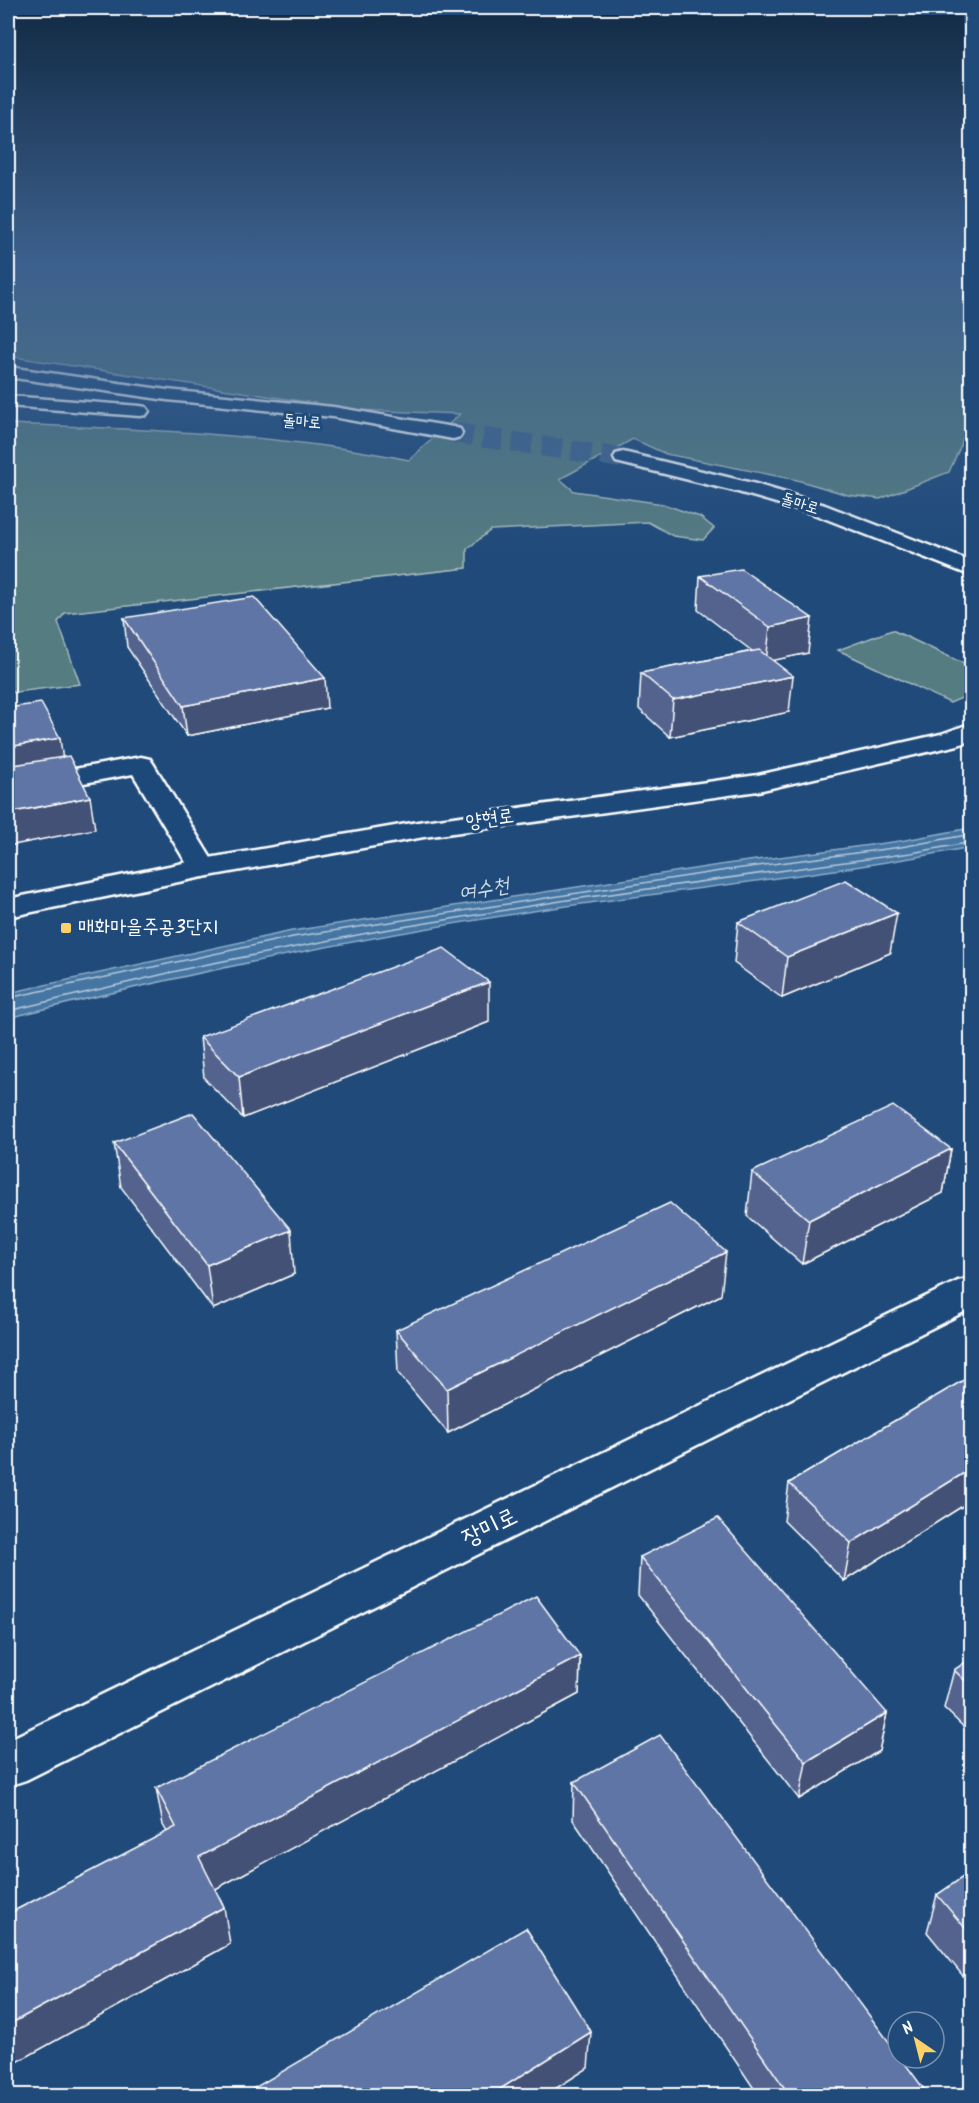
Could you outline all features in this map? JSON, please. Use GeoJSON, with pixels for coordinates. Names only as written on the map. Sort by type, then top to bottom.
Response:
{"type":"FeatureCollection","features":[{"type":"Feature","properties":{"kind":"main road","name":"돌마로"},"geometry":{"type":"LineString","coordinates":[[8,372],[167,395],[333,412],[453,433],[8,401]]}},
{"type":"Feature","properties":{"kind":"main road","name":"돌마로"},"geometry":{"type":"LineString","coordinates":[[623,458],[729,483],[817,509],[896,537],[972,570]]}},
{"type":"Feature","properties":{"kind":"main road","name":"양현로"},"geometry":{"type":"LineString","coordinates":[[8,908],[203,868],[424,829],[758,783],[949,740],[972,731]]}},
{"type":"Feature","properties":{"kind":"main road"},"geometry":{"type":"LineString","coordinates":[[8,789],[141,765],[203,868]]}},
{"type":"Feature","properties":{"kind":"main road","name":"장미로"},"geometry":{"type":"LineString","coordinates":[[8,1764],[972,1291]]}},
{"type":"Feature","properties":{"kind":"green space"},"geometry":{"type":"Polygon","coordinates":[[[41,361],[971,361],[971,408],[961,445],[949,472],[880,499],[848,495],[797,480],[666,454],[633,439],[560,479],[574,491],[663,504],[700,517],[714,528],[703,540],[673,536],[648,522],[491,530],[467,549],[467,568],[65,613],[58,622],[80,684],[8,693],[8,424],[209,434],[309,444],[409,460],[460,414],[358,410],[41,361]]]}},
{"type":"Feature","properties":{"kind":"green space"},"geometry":{"type":"Polygon","coordinates":[[[892,630],[971,667],[971,694],[950,703],[838,650],[892,630]]]}},
{"type":"Feature","properties":{"kind":"water"},"geometry":{"type":"Polygon","coordinates":[[[971,828],[971,847],[820,872],[567,906],[426,928],[216,969],[8,1018],[8,993],[292,931],[726,864],[900,841],[971,828]]]}},
{"type":"Feature","properties":{"kind":"building"},"geometry":{"type":"Polygon","coordinates":[[[741,569],[812,618],[770,627],[700,576],[741,569]]]}},
{"type":"Feature","properties":{"kind":"building"},"geometry":{"type":"Polygon","coordinates":[[[254,597],[325,678],[183,706],[124,618],[254,597]]]}},
{"type":"Feature","properties":{"kind":"building"},"geometry":{"type":"Polygon","coordinates":[[[759,650],[793,676],[673,700],[641,673],[759,650]]]}},
{"type":"Feature","properties":{"kind":"building"},"geometry":{"type":"Polygon","coordinates":[[[41,703],[60,738],[8,747],[8,708],[41,703]]]}},
{"type":"Feature","properties":{"kind":"building"},"geometry":{"type":"Polygon","coordinates":[[[69,756],[90,797],[8,813],[8,766],[69,756]]]}},
{"type":"Feature","properties":{"kind":"building"},"geometry":{"type":"Polygon","coordinates":[[[846,880],[897,913],[787,957],[738,922],[846,880]]]}},
{"type":"Feature","properties":{"kind":"building"},"geometry":{"type":"Polygon","coordinates":[[[444,948],[489,982],[239,1077],[200,1037],[444,948]]]}},
{"type":"Feature","properties":{"kind":"building"},"geometry":{"type":"Polygon","coordinates":[[[893,1106],[951,1149],[809,1220],[752,1172],[893,1106]]]}},
{"type":"Feature","properties":{"kind":"building"},"geometry":{"type":"Polygon","coordinates":[[[193,1113],[291,1230],[207,1265],[114,1143],[193,1113]]]}},
{"type":"Feature","properties":{"kind":"building"},"geometry":{"type":"Polygon","coordinates":[[[670,1203],[726,1252],[447,1389],[396,1330],[670,1203]]]}},
{"type":"Feature","properties":{"kind":"building"},"geometry":{"type":"Polygon","coordinates":[[[972,1375],[972,1468],[851,1543],[789,1483],[972,1375]]]}},
{"type":"Feature","properties":{"kind":"building"},"geometry":{"type":"Polygon","coordinates":[[[718,1518],[887,1713],[806,1762],[640,1557],[718,1518]]]}},
{"type":"Feature","properties":{"kind":"building"},"geometry":{"type":"Polygon","coordinates":[[[536,1596],[580,1656],[199,1857],[224,1907],[8,2025],[8,1914],[176,1827],[156,1788],[536,1596]]]}},
{"type":"Feature","properties":{"kind":"building"},"geometry":{"type":"Polygon","coordinates":[[[972,1658],[972,1687],[954,1670],[972,1658]]]}},
{"type":"Feature","properties":{"kind":"building"},"geometry":{"type":"Polygon","coordinates":[[[660,1735],[886,2038],[886,2070],[910,2070],[929,2096],[790,2096],[574,1782],[660,1735]]]}},
{"type":"Feature","properties":{"kind":"building"},"geometry":{"type":"Polygon","coordinates":[[[972,1871],[972,1936],[937,1895],[972,1871]]]}},
{"type":"Feature","properties":{"kind":"building"},"geometry":{"type":"Polygon","coordinates":[[[526,1928],[591,2032],[489,2096],[241,2096],[526,1928]]]}},
{"type":"Feature","properties":{"kind":"tunnel"},"geometry":{"type":"LineString","coordinates":[[453,433],[623,458]]}},
{"type":"Feature","properties":{"kind":"place","name":"매화마을주공3단지"},"geometry":{"type":"Point","coordinates":[66,928]}},
{"type":"Feature","properties":{"kind":"water label","name":"여수천"},"geometry":{"type":"Point","coordinates":[484,890]}}]}
